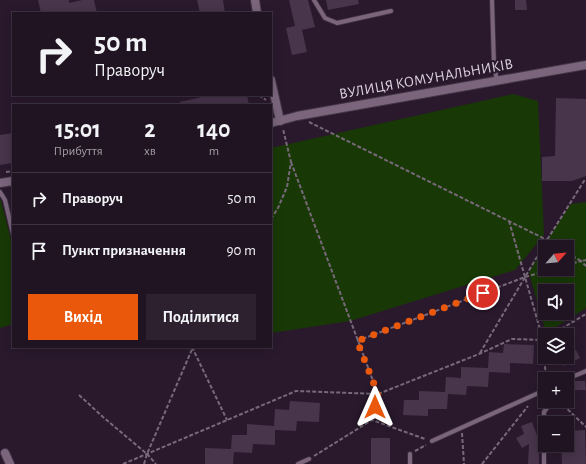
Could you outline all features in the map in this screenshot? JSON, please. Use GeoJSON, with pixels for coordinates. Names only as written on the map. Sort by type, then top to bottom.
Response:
{"type":"FeatureCollection","features":[{"type":"Feature","properties":{"kind":"street"},"geometry":{"type":"LineString","coordinates":[[255,0],[257,12]]}},
{"type":"Feature","properties":{"kind":"street","name":"ВУЛИЦЯ КОМУНАЛЬНИКІВ"},"geometry":{"type":"LineString","coordinates":[[272,123],[297,116],[586,65]]}},
{"type":"Feature","properties":{"kind":"street"},"geometry":{"type":"LineString","coordinates":[[272,84],[280,120]]}},
{"type":"Feature","properties":{"kind":"street"},"geometry":{"type":"LineString","coordinates":[[0,183],[12,181]]}},
{"type":"Feature","properties":{"kind":"street"},"geometry":{"type":"LineString","coordinates":[[5,453],[10,464]]}},
{"type":"Feature","properties":{"kind":"lane"},"geometry":{"type":"LineString","coordinates":[[314,0],[325,18],[337,23],[392,11]]}},
{"type":"Feature","properties":{"kind":"lane"},"geometry":{"type":"LineString","coordinates":[[492,0],[494,65],[497,81]]}},
{"type":"Feature","properties":{"kind":"lane"},"geometry":{"type":"LineString","coordinates":[[0,192],[5,200],[12,230]]}},
{"type":"Feature","properties":{"kind":"lane"},"geometry":{"type":"LineString","coordinates":[[574,376],[586,371]]}},
{"type":"Feature","properties":{"kind":"lane"},"geometry":{"type":"LineString","coordinates":[[432,441],[538,393]]}},
{"type":"Feature","properties":{"kind":"lane"},"geometry":{"type":"LineString","coordinates":[[544,464],[544,412],[547,408]]}},
{"type":"Feature","properties":{"kind":"lane"},"geometry":{"type":"LineString","coordinates":[[410,454],[410,464]]}},
{"type":"Feature","properties":{"kind":"lane"},"geometry":{"type":"LineString","coordinates":[[298,464],[309,459]]}},
{"type":"Feature","properties":{"kind":"path"},"geometry":{"type":"LineString","coordinates":[[297,116],[547,240],[586,180]]}},
{"type":"Feature","properties":{"kind":"path"},"geometry":{"type":"LineString","coordinates":[[280,120],[291,162],[378,394],[372,420],[309,459]]}},
{"type":"Feature","properties":{"kind":"path"},"geometry":{"type":"LineString","coordinates":[[272,217],[278,208],[287,187],[291,162]]}},
{"type":"Feature","properties":{"kind":"path"},"geometry":{"type":"LineString","coordinates":[[509,221],[541,328]]}},
{"type":"Feature","properties":{"kind":"path"},"geometry":{"type":"LineString","coordinates":[[479,354],[538,255]]}},
{"type":"Feature","properties":{"kind":"path"},"geometry":{"type":"LineString","coordinates":[[574,256],[586,266]]}},
{"type":"Feature","properties":{"kind":"path"},"geometry":{"type":"LineString","coordinates":[[574,263],[586,260]]}},
{"type":"Feature","properties":{"kind":"path"},"geometry":{"type":"LineString","coordinates":[[357,341],[538,273]]}},
{"type":"Feature","properties":{"kind":"path"},"geometry":{"type":"LineString","coordinates":[[563,328],[586,314]]}},
{"type":"Feature","properties":{"kind":"path"},"geometry":{"type":"LineString","coordinates":[[123,464],[296,391],[378,394],[479,354],[512,339],[538,339]]}},
{"type":"Feature","properties":{"kind":"path"},"geometry":{"type":"LineString","coordinates":[[193,348],[227,420]]}},
{"type":"Feature","properties":{"kind":"path"},"geometry":{"type":"LineString","coordinates":[[144,464],[193,348]]}},
{"type":"Feature","properties":{"kind":"path"},"geometry":{"type":"LineString","coordinates":[[79,395],[147,454],[156,464]]}},
{"type":"Feature","properties":{"kind":"path"},"geometry":{"type":"LineString","coordinates":[[482,464],[529,404]]}},
{"type":"Feature","properties":{"kind":"path"},"geometry":{"type":"LineString","coordinates":[[566,408],[586,427]]}},
{"type":"Feature","properties":{"kind":"path"},"geometry":{"type":"LineString","coordinates":[[372,420],[432,441]]}},
{"type":"Feature","properties":{"kind":"path"},"geometry":{"type":"LineString","coordinates":[[462,428],[464,464]]}},
{"type":"Feature","properties":{"kind":"path"},"geometry":{"type":"LineString","coordinates":[[410,454],[432,441]]}},
{"type":"Feature","properties":{"kind":"green space"},"geometry":{"type":"Polygon","coordinates":[[[513,94],[538,101],[544,235],[538,240],[538,242],[515,270],[350,321],[272,333],[272,148],[513,94]]]}},
{"type":"Feature","properties":{"kind":"green space"},"geometry":{"type":"Polygon","coordinates":[[[0,199],[12,243],[12,324],[0,328],[0,199]]]}},
{"type":"Feature","properties":{"kind":"green space"},"geometry":{"type":"Polygon","coordinates":[[[586,202],[586,308],[574,316],[574,284],[538,284],[538,305],[529,273],[538,256],[538,276],[574,276],[574,240],[547,240],[571,204],[586,202]]]}},
{"type":"Feature","properties":{"kind":"green space"},"geometry":{"type":"Polygon","coordinates":[[[542,320],[567,320],[554,328],[545,328],[542,320]]]}},
{"type":"Feature","properties":{"kind":"building"},"geometry":{"type":"Polygon","coordinates":[[[38,0],[69,0],[69,3],[82,0],[94,0],[97,12],[41,12],[38,0]]]}},
{"type":"Feature","properties":{"kind":"building"},"geometry":{"type":"Polygon","coordinates":[[[197,0],[223,0],[225,12],[200,12],[197,0]]]}},
{"type":"Feature","properties":{"kind":"building"},"geometry":{"type":"Polygon","coordinates":[[[289,0],[308,0],[315,27],[302,30],[307,52],[292,55],[286,28],[295,26],[289,0]]]}},
{"type":"Feature","properties":{"kind":"building"},"geometry":{"type":"Polygon","coordinates":[[[326,0],[358,0],[359,4],[328,10],[326,0]]]}},
{"type":"Feature","properties":{"kind":"building"},"geometry":{"type":"Polygon","coordinates":[[[515,0],[526,0],[527,10],[515,10],[515,0]]]}},
{"type":"Feature","properties":{"kind":"building"},"geometry":{"type":"Polygon","coordinates":[[[206,96],[247,96],[249,104],[180,104],[180,102],[206,96]]]}},
{"type":"Feature","properties":{"kind":"building"},"geometry":{"type":"Polygon","coordinates":[[[556,98],[586,99],[586,176],[572,181],[542,181],[542,157],[555,156],[556,98]]]}},
{"type":"Feature","properties":{"kind":"building"},"geometry":{"type":"Polygon","coordinates":[[[12,133],[12,163],[0,165],[0,135],[12,133]]]}},
{"type":"Feature","properties":{"kind":"building"},"geometry":{"type":"Polygon","coordinates":[[[504,344],[534,345],[533,364],[510,363],[510,373],[489,372],[488,387],[467,386],[466,395],[448,394],[447,409],[428,409],[428,416],[403,415],[404,400],[419,400],[419,391],[445,392],[446,377],[461,378],[461,367],[488,368],[489,352],[503,353],[504,344]]]}},
{"type":"Feature","properties":{"kind":"building"},"geometry":{"type":"Polygon","coordinates":[[[576,350],[580,358],[574,361],[574,351],[576,350]]]}},
{"type":"Feature","properties":{"kind":"building"},"geometry":{"type":"Polygon","coordinates":[[[574,381],[585,381],[586,390],[574,390],[574,381]]]}},
{"type":"Feature","properties":{"kind":"building"},"geometry":{"type":"Polygon","coordinates":[[[290,401],[320,403],[319,422],[297,421],[296,431],[275,430],[275,445],[253,444],[252,453],[234,452],[233,464],[205,464],[205,448],[231,449],[232,435],[247,435],[247,424],[274,426],[275,409],[289,410],[290,401]]]}},
{"type":"Feature","properties":{"kind":"building"},"geometry":{"type":"Polygon","coordinates":[[[532,422],[538,438],[539,464],[528,464],[529,444],[522,448],[516,438],[524,434],[521,426],[532,422]]]}},
{"type":"Feature","properties":{"kind":"building"},"geometry":{"type":"Polygon","coordinates":[[[585,430],[586,464],[562,464],[561,452],[574,452],[574,431],[585,430]]]}},
{"type":"Feature","properties":{"kind":"building"},"geometry":{"type":"Polygon","coordinates":[[[371,438],[390,438],[390,464],[371,464],[371,438]]]}},
{"type":"Feature","properties":{"kind":"route"},"geometry":{"type":"LineString","coordinates":[[375,407],[378,394],[357,341],[483,293]]}}]}
